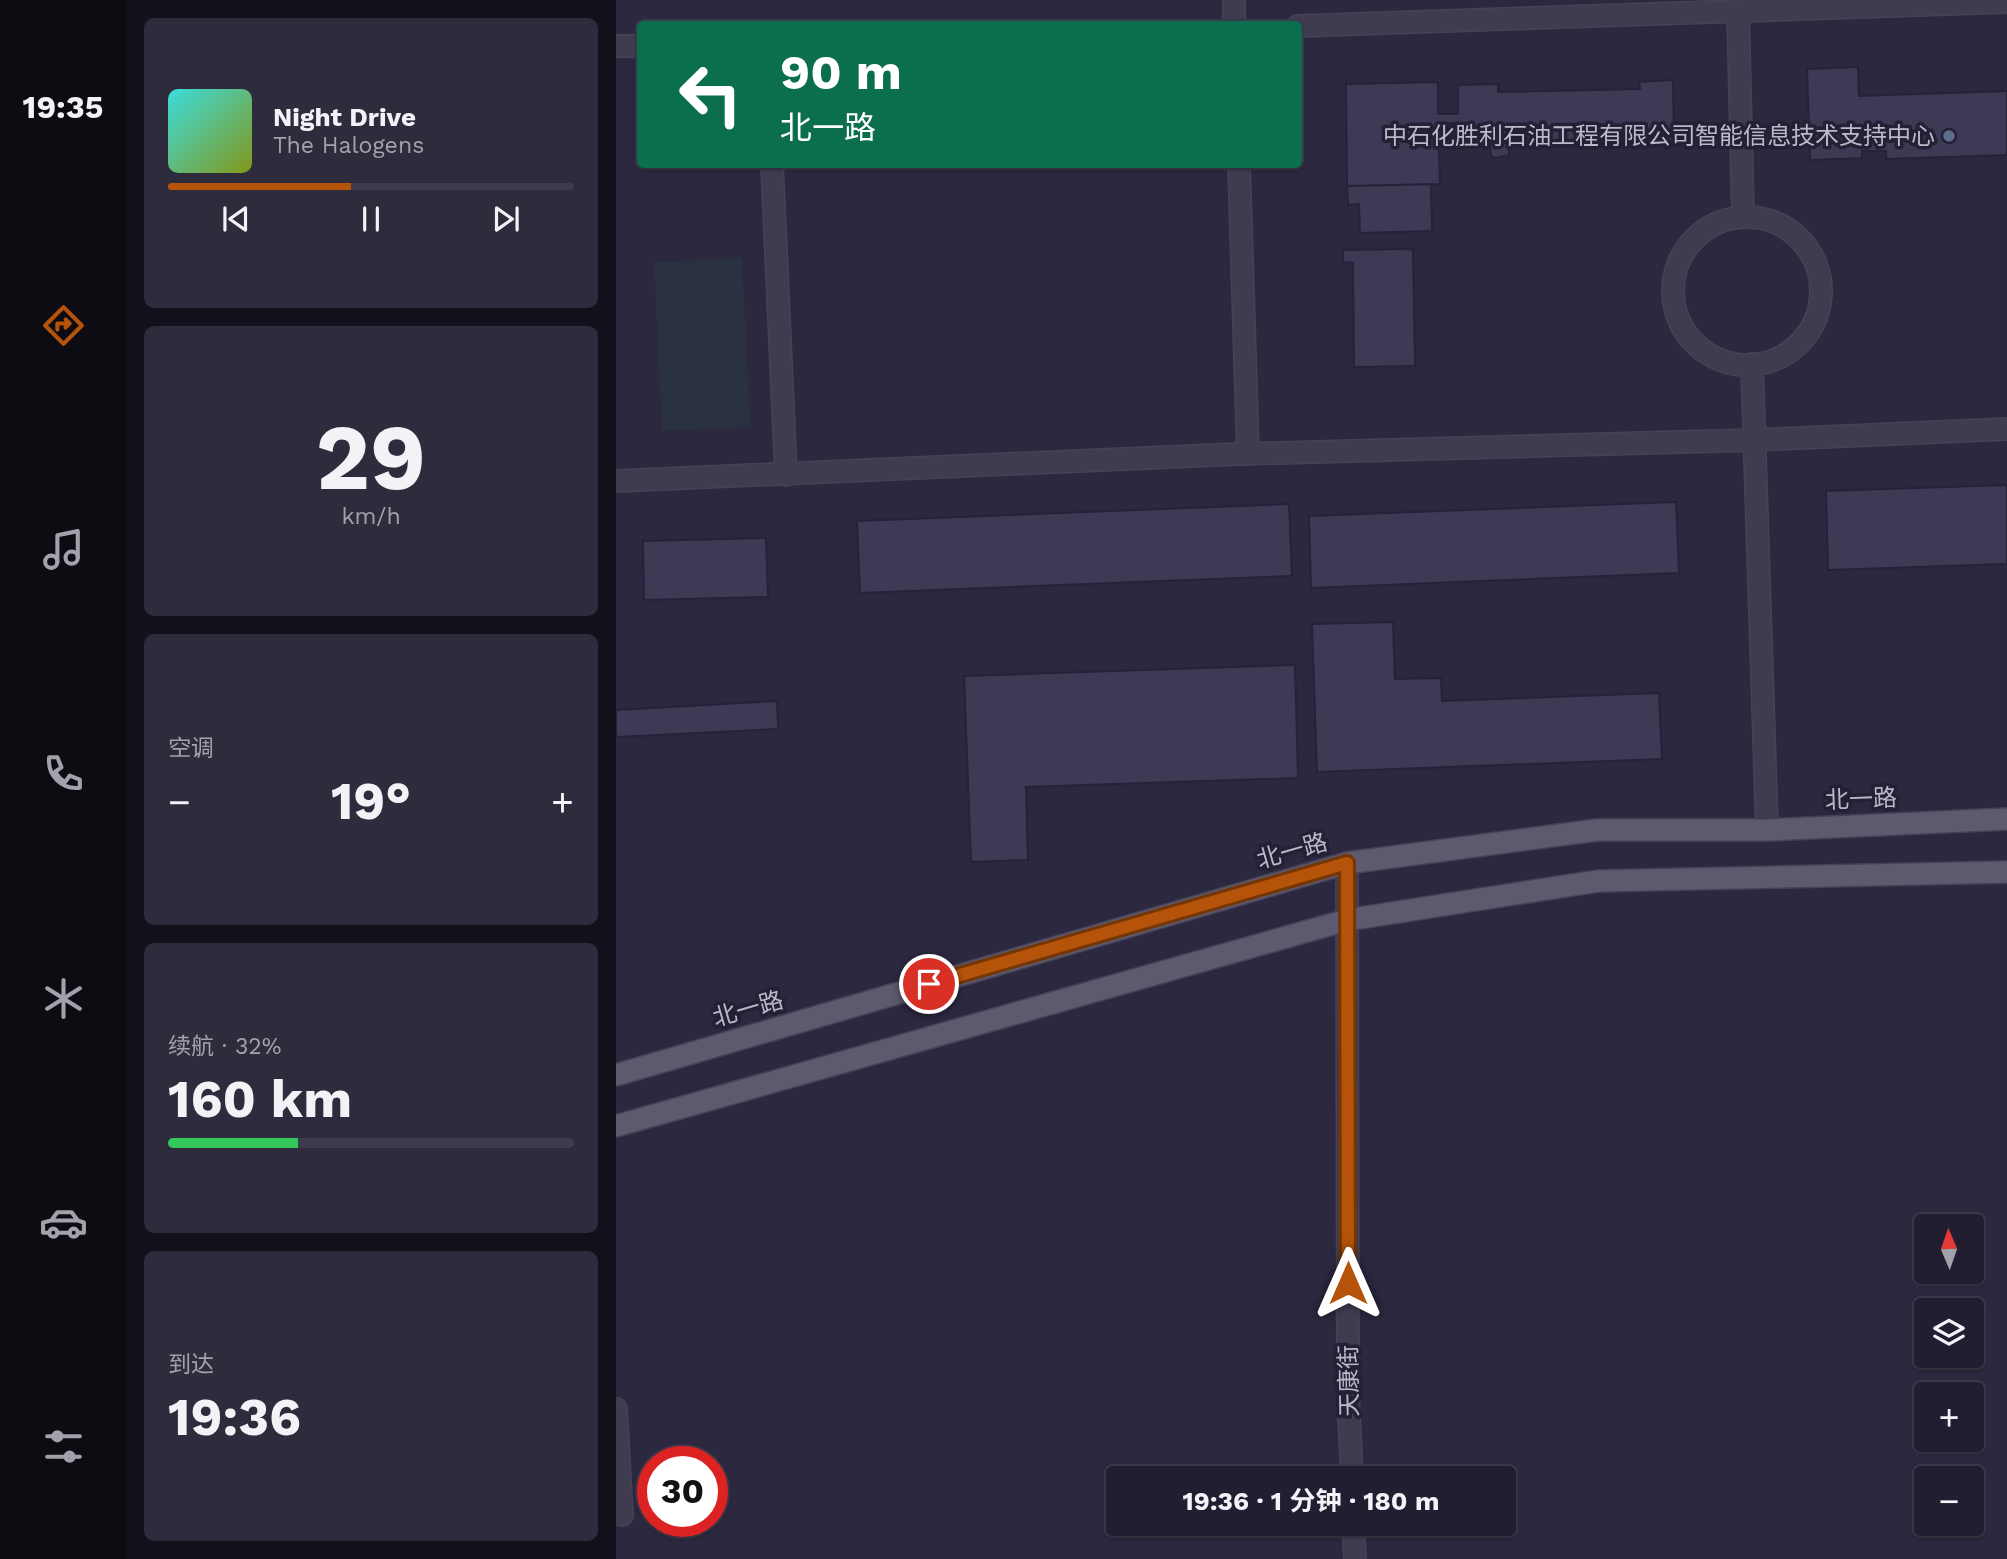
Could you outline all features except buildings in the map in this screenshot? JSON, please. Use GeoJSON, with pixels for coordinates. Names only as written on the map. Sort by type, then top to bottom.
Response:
{"type":"FeatureCollection","features":[{"type":"Feature","properties":{"kind":"main road","name":"北一路"},"geometry":{"type":"LineString","coordinates":[[616,1074],[1347,863],[1597,830],[1768,830],[2007,819]]}},
{"type":"Feature","properties":{"kind":"main road"},"geometry":{"type":"LineString","coordinates":[[616,1126],[1347,920],[1598,881],[2007,872]]}},
{"type":"Feature","properties":{"kind":"street"},"geometry":{"type":"LineString","coordinates":[[1234,0],[1234,21]]}},
{"type":"Feature","properties":{"kind":"street"},"geometry":{"type":"LineString","coordinates":[[1302,26],[2007,2]]}},
{"type":"Feature","properties":{"kind":"street"},"geometry":{"type":"LineString","coordinates":[[1738,11],[1743,217]]}},
{"type":"Feature","properties":{"kind":"street"},"geometry":{"type":"LineString","coordinates":[[616,46],[637,46]]}},
{"type":"Feature","properties":{"kind":"street"},"geometry":{"type":"LineString","coordinates":[[772,168],[786,475]]}},
{"type":"Feature","properties":{"kind":"street"},"geometry":{"type":"LineString","coordinates":[[1239,168],[1248,454]]}},
{"type":"Feature","properties":{"kind":"street"},"geometry":{"type":"LineString","coordinates":[[1743,217],[1768,220],[1790,231],[1808,249],[1819,271],[1822,296],[1816,320],[1803,341],[1784,356],[1762,364],[1737,365],[1714,358],[1695,344],[1681,324],[1674,302],[1674,278],[1682,255],[1698,236],[1719,223],[1743,217]]}},
{"type":"Feature","properties":{"kind":"street"},"geometry":{"type":"LineString","coordinates":[[1752,364],[1768,830]]}},
{"type":"Feature","properties":{"kind":"street"},"geometry":{"type":"LineString","coordinates":[[616,481],[1248,454],[1753,440],[2007,429]]}},
{"type":"Feature","properties":{"kind":"street","name":"天康街"},"geometry":{"type":"LineString","coordinates":[[1347,863],[1348,1380],[1351,1466]]}},
{"type":"Feature","properties":{"kind":"street"},"geometry":{"type":"LineString","coordinates":[[616,1409],[622,1515]]}},
{"type":"Feature","properties":{"kind":"street"},"geometry":{"type":"LineString","coordinates":[[1354,1536],[1355,1559]]}},
{"type":"Feature","properties":{"kind":"shaded area"},"geometry":{"type":"Polygon","coordinates":[[[742,258],[750,427],[662,431],[654,262],[742,258]]]}},
{"type":"Feature","properties":{"kind":"place","name":"中石化胜利石油工程有限公司智能信息技术支持中心"},"geometry":{"type":"Point","coordinates":[1949,136]}},
{"type":"Feature","properties":{"kind":"route"},"geometry":{"type":"LineString","coordinates":[[929,984],[1347,863],[1348,1283]]}}]}
